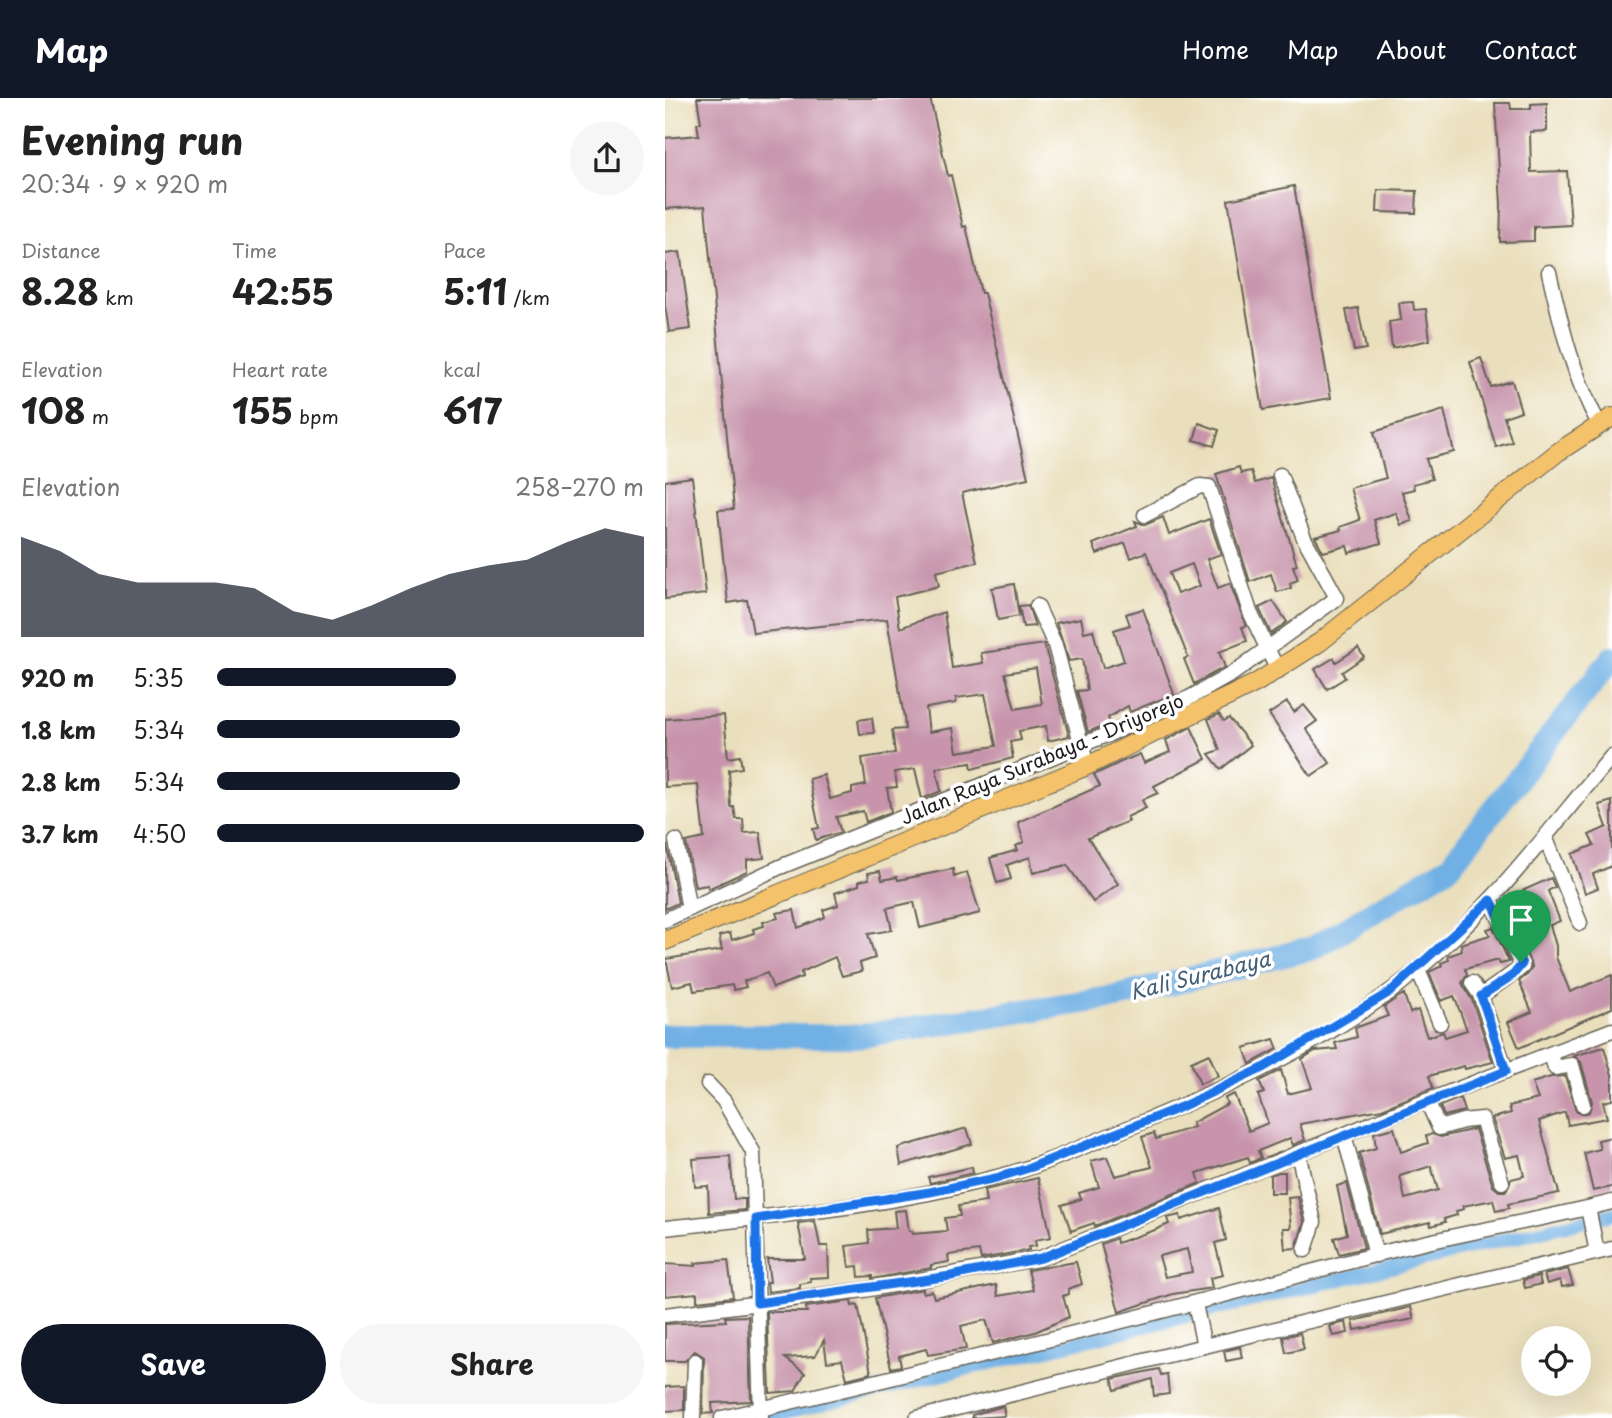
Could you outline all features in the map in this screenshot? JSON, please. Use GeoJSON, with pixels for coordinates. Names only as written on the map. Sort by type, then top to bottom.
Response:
{"type":"FeatureCollection","features":[{"type":"Feature","properties":{"kind":"main road","name":"Jalan Raya Surabaya - Driyorejo"},"geometry":{"type":"LineString","coordinates":[[665,941],[1087,766],[1196,715],[1278,671],[1320,642],[1558,452],[1606,421]]}},
{"type":"Feature","properties":{"kind":"street"},"geometry":{"type":"LineString","coordinates":[[1549,272],[1586,401],[1606,421]]}},
{"type":"Feature","properties":{"kind":"street","name":"Jalan Raya Surabaya - Driyorejo"},"geometry":{"type":"LineString","coordinates":[[665,920],[780,867],[1079,744],[1116,732],[1189,698],[1305,622],[1337,598],[1304,538],[1280,475]]}},
{"type":"Feature","properties":{"kind":"street"},"geometry":{"type":"LineString","coordinates":[[1145,514],[1200,486],[1209,487],[1250,611],[1278,671]]}},
{"type":"Feature","properties":{"kind":"street"},"geometry":{"type":"LineString","coordinates":[[1037,606],[1055,645],[1079,744],[1087,766]]}},
{"type":"Feature","properties":{"kind":"street"},"geometry":{"type":"LineString","coordinates":[[1305,622],[1320,642]]}},
{"type":"Feature","properties":{"kind":"street"},"geometry":{"type":"LineString","coordinates":[[665,1228],[756,1219],[930,1192],[1032,1167],[1181,1107],[1261,1069],[1353,1016],[1418,970],[1491,900],[1546,839],[1612,757]]}},
{"type":"Feature","properties":{"kind":"street"},"geometry":{"type":"LineString","coordinates":[[1546,839],[1580,923]]}},
{"type":"Feature","properties":{"kind":"street"},"geometry":{"type":"LineString","coordinates":[[676,841],[689,909]]}},
{"type":"Feature","properties":{"kind":"street"},"geometry":{"type":"LineString","coordinates":[[1491,900],[1522,967],[1476,989],[1506,1071]]}},
{"type":"Feature","properties":{"kind":"street"},"geometry":{"type":"LineString","coordinates":[[1418,970],[1440,1023]]}},
{"type":"Feature","properties":{"kind":"street"},"geometry":{"type":"LineString","coordinates":[[665,1315],[951,1276],[1041,1258],[1427,1101],[1612,1030]]}},
{"type":"Feature","properties":{"kind":"street"},"geometry":{"type":"LineString","coordinates":[[1551,1054],[1555,1069],[1572,1065],[1583,1105]]}},
{"type":"Feature","properties":{"kind":"street"},"geometry":{"type":"LineString","coordinates":[[708,1084],[724,1101],[753,1152],[761,1414]]}},
{"type":"Feature","properties":{"kind":"street"},"geometry":{"type":"LineString","coordinates":[[1427,1101],[1439,1128],[1482,1119],[1502,1182]]}},
{"type":"Feature","properties":{"kind":"street"},"geometry":{"type":"LineString","coordinates":[[1344,1135],[1376,1255]]}},
{"type":"Feature","properties":{"kind":"street"},"geometry":{"type":"LineString","coordinates":[[1298,1153],[1314,1222],[1305,1250]]}},
{"type":"Feature","properties":{"kind":"street"},"geometry":{"type":"LineString","coordinates":[[722,1418],[761,1414],[1195,1306],[1376,1255],[1589,1210],[1612,1202]]}},
{"type":"Feature","properties":{"kind":"street"},"geometry":{"type":"LineString","coordinates":[[1589,1210],[1596,1247]]}},
{"type":"Feature","properties":{"kind":"street"},"geometry":{"type":"LineString","coordinates":[[917,1418],[1203,1343],[1596,1247],[1612,1249]]}},
{"type":"Feature","properties":{"kind":"street"},"geometry":{"type":"LineString","coordinates":[[1195,1306],[1203,1343]]}},
{"type":"Feature","properties":{"kind":"street"},"geometry":{"type":"LineString","coordinates":[[693,1418],[695,1361]]}},
{"type":"Feature","properties":{"kind":"building"},"geometry":{"type":"Polygon","coordinates":[[[697,98],[930,98],[948,176],[951,175],[981,293],[984,293],[1028,478],[962,493],[977,562],[936,572],[939,586],[895,597],[900,628],[944,612],[952,668],[983,663],[981,653],[1044,644],[1069,736],[1048,741],[1046,726],[1019,731],[1021,740],[1010,742],[1013,758],[972,769],[971,763],[936,768],[941,791],[922,799],[915,769],[895,772],[897,787],[887,788],[891,812],[866,822],[863,811],[836,817],[841,832],[816,840],[813,829],[819,828],[809,779],[824,775],[830,799],[852,793],[852,788],[866,785],[862,758],[895,753],[892,730],[905,729],[904,717],[887,619],[753,633],[747,600],[728,603],[718,510],[734,509],[705,206],[665,209],[665,138],[699,135],[697,123],[701,123],[697,98]],[[1036,668],[1005,673],[1015,709],[1042,704],[1036,668]],[[985,694],[956,698],[956,703],[926,708],[929,732],[953,728],[957,752],[996,746],[985,694]]]}},
{"type":"Feature","properties":{"kind":"building"},"geometry":{"type":"Polygon","coordinates":[[[1495,103],[1510,103],[1511,109],[1531,109],[1531,104],[1547,103],[1547,131],[1530,132],[1531,172],[1567,171],[1571,225],[1534,227],[1534,241],[1500,242],[1501,204],[1495,103]]]}},
{"type":"Feature","properties":{"kind":"building"},"geometry":{"type":"Polygon","coordinates":[[[1294,186],[1331,398],[1263,410],[1228,200],[1294,186]]]}},
{"type":"Feature","properties":{"kind":"building"},"geometry":{"type":"Polygon","coordinates":[[[1378,190],[1417,191],[1416,213],[1377,212],[1378,190]]]}},
{"type":"Feature","properties":{"kind":"building"},"geometry":{"type":"Polygon","coordinates":[[[680,252],[691,329],[669,332],[665,305],[665,254],[680,252]]]}},
{"type":"Feature","properties":{"kind":"building"},"geometry":{"type":"Polygon","coordinates":[[[1413,302],[1414,310],[1426,309],[1430,340],[1392,348],[1389,322],[1401,320],[1399,303],[1413,302]]]}},
{"type":"Feature","properties":{"kind":"building"},"geometry":{"type":"Polygon","coordinates":[[[1358,308],[1366,349],[1354,351],[1346,310],[1358,308]]]}},
{"type":"Feature","properties":{"kind":"building"},"geometry":{"type":"Polygon","coordinates":[[[1481,358],[1491,387],[1512,381],[1521,411],[1504,417],[1512,442],[1496,447],[1470,362],[1481,358]]]}},
{"type":"Feature","properties":{"kind":"building"},"geometry":{"type":"Polygon","coordinates":[[[1444,410],[1454,452],[1426,459],[1432,479],[1413,484],[1414,489],[1402,492],[1412,521],[1401,525],[1396,513],[1374,520],[1381,543],[1349,553],[1347,546],[1323,552],[1315,537],[1341,530],[1340,527],[1360,520],[1350,488],[1386,478],[1374,432],[1444,410]]]}},
{"type":"Feature","properties":{"kind":"building"},"geometry":{"type":"Polygon","coordinates":[[[1199,423],[1219,430],[1214,446],[1194,440],[1199,423]]]}},
{"type":"Feature","properties":{"kind":"building"},"geometry":{"type":"Polygon","coordinates":[[[1239,467],[1241,473],[1251,471],[1255,483],[1271,478],[1297,565],[1293,566],[1298,580],[1290,583],[1291,588],[1277,592],[1271,574],[1250,582],[1216,474],[1239,467]]]}},
{"type":"Feature","properties":{"kind":"building"},"geometry":{"type":"Polygon","coordinates":[[[692,477],[706,594],[665,599],[665,481],[692,477]]]}},
{"type":"Feature","properties":{"kind":"building"},"geometry":{"type":"Polygon","coordinates":[[[1163,517],[1169,535],[1209,519],[1221,554],[1207,559],[1218,588],[1230,583],[1246,626],[1242,627],[1247,641],[1219,652],[1225,667],[1194,684],[1184,659],[1188,657],[1146,552],[1131,558],[1125,543],[1097,554],[1093,544],[1137,526],[1135,521],[1145,525],[1163,517]],[[1192,564],[1169,573],[1177,594],[1200,586],[1192,564]]]}},
{"type":"Feature","properties":{"kind":"building"},"geometry":{"type":"Polygon","coordinates":[[[1014,584],[1019,616],[998,620],[992,588],[1014,584]]]}},
{"type":"Feature","properties":{"kind":"building"},"geometry":{"type":"Polygon","coordinates":[[[1273,601],[1287,622],[1271,634],[1259,608],[1273,601]]]}},
{"type":"Feature","properties":{"kind":"building"},"geometry":{"type":"Polygon","coordinates":[[[1028,605],[1035,626],[1023,627],[1019,606],[1028,605]]]}},
{"type":"Feature","properties":{"kind":"building"},"geometry":{"type":"Polygon","coordinates":[[[1143,609],[1174,694],[1130,712],[1128,706],[1108,718],[1110,723],[1088,732],[1077,691],[1087,690],[1082,659],[1069,661],[1056,623],[1081,618],[1084,632],[1093,630],[1103,668],[1124,661],[1114,630],[1130,625],[1126,614],[1143,609]]]}},
{"type":"Feature","properties":{"kind":"building"},"geometry":{"type":"Polygon","coordinates":[[[1358,648],[1364,657],[1342,672],[1345,678],[1327,689],[1315,669],[1334,658],[1336,662],[1358,648]]]}},
{"type":"Feature","properties":{"kind":"building"},"geometry":{"type":"Polygon","coordinates":[[[1287,702],[1294,712],[1304,705],[1317,721],[1306,729],[1330,763],[1311,776],[1269,714],[1287,702]]]}},
{"type":"Feature","properties":{"kind":"building"},"geometry":{"type":"Polygon","coordinates":[[[1219,714],[1224,721],[1229,718],[1251,745],[1221,769],[1209,754],[1220,750],[1208,719],[1219,714]]]}},
{"type":"Feature","properties":{"kind":"building"},"geometry":{"type":"Polygon","coordinates":[[[724,715],[728,758],[740,756],[742,768],[729,770],[731,807],[734,807],[736,819],[743,819],[744,833],[760,832],[764,858],[747,860],[747,871],[708,889],[708,885],[695,887],[686,842],[704,838],[698,785],[665,787],[665,719],[724,715]]]}},
{"type":"Feature","properties":{"kind":"building"},"geometry":{"type":"Polygon","coordinates":[[[872,718],[874,733],[860,734],[858,720],[872,718]]]}},
{"type":"Feature","properties":{"kind":"building"},"geometry":{"type":"Polygon","coordinates":[[[1191,727],[1206,759],[1154,786],[1158,793],[1142,800],[1146,808],[1127,817],[1129,821],[1088,838],[1118,884],[1093,902],[1067,865],[1033,873],[1030,857],[1007,865],[1011,879],[997,883],[990,858],[1018,850],[1016,846],[1024,842],[1018,822],[1100,786],[1094,775],[1121,762],[1140,754],[1144,763],[1170,752],[1166,740],[1191,727]]]}},
{"type":"Feature","properties":{"kind":"building"},"geometry":{"type":"Polygon","coordinates":[[[1612,801],[1612,866],[1593,874],[1598,888],[1585,893],[1572,854],[1594,845],[1589,835],[1607,827],[1599,805],[1612,801]]]}},
{"type":"Feature","properties":{"kind":"building"},"geometry":{"type":"Polygon","coordinates":[[[667,846],[678,903],[665,909],[665,847],[667,846]]]}},
{"type":"Feature","properties":{"kind":"building"},"geometry":{"type":"Polygon","coordinates":[[[953,869],[954,877],[967,872],[980,913],[920,928],[914,902],[887,908],[892,930],[868,934],[875,958],[860,963],[862,971],[842,976],[835,957],[801,972],[802,977],[773,988],[767,973],[744,981],[746,987],[734,990],[732,985],[694,991],[692,982],[672,987],[666,959],[722,950],[719,936],[730,933],[732,940],[754,933],[753,929],[764,926],[763,922],[778,918],[776,913],[794,910],[798,928],[825,917],[823,910],[838,905],[835,893],[869,879],[868,873],[880,871],[882,880],[897,877],[898,880],[953,869]]]}},
{"type":"Feature","properties":{"kind":"building"},"geometry":{"type":"Polygon","coordinates":[[[1551,878],[1555,887],[1548,891],[1560,921],[1550,925],[1556,957],[1570,992],[1612,975],[1612,1008],[1519,1048],[1508,1022],[1532,1012],[1519,981],[1532,967],[1506,909],[1517,904],[1513,895],[1551,878]]]}},
{"type":"Feature","properties":{"kind":"building"},"geometry":{"type":"Polygon","coordinates":[[[1493,927],[1509,962],[1500,964],[1498,960],[1465,969],[1467,975],[1462,983],[1472,1000],[1493,1062],[1465,1069],[1464,1066],[1429,1076],[1433,1088],[1382,1109],[1300,1124],[1305,1140],[1293,1145],[1290,1138],[1258,1151],[1261,1158],[1250,1163],[1248,1157],[1197,1173],[1200,1183],[1095,1226],[1094,1223],[1071,1231],[1062,1205],[1081,1199],[1079,1193],[1099,1187],[1091,1161],[1107,1157],[1115,1176],[1152,1167],[1142,1137],[1154,1133],[1156,1139],[1194,1127],[1192,1123],[1227,1104],[1225,1098],[1234,1094],[1249,1131],[1268,1123],[1258,1095],[1264,1093],[1259,1081],[1281,1070],[1288,1094],[1312,1088],[1302,1059],[1315,1051],[1337,1049],[1335,1043],[1357,1037],[1355,1028],[1388,1016],[1384,1007],[1400,996],[1404,994],[1410,1013],[1418,1010],[1427,1037],[1443,1032],[1445,1037],[1467,1030],[1454,996],[1441,1001],[1429,972],[1442,966],[1441,963],[1449,960],[1448,956],[1462,951],[1461,944],[1490,935],[1487,929],[1493,927]]]}},
{"type":"Feature","properties":{"kind":"building"},"geometry":{"type":"Polygon","coordinates":[[[1274,1039],[1278,1049],[1250,1064],[1244,1048],[1274,1039]]]}},
{"type":"Feature","properties":{"kind":"building"},"geometry":{"type":"Polygon","coordinates":[[[1604,1047],[1612,1075],[1612,1100],[1603,1102],[1607,1118],[1568,1125],[1565,1112],[1539,1121],[1559,1193],[1508,1204],[1509,1208],[1496,1211],[1493,1200],[1463,1206],[1464,1209],[1456,1211],[1457,1215],[1444,1219],[1445,1222],[1431,1226],[1430,1222],[1380,1234],[1359,1153],[1376,1148],[1374,1133],[1394,1128],[1401,1152],[1428,1143],[1426,1136],[1432,1134],[1441,1137],[1475,1129],[1493,1186],[1499,1191],[1506,1191],[1511,1179],[1524,1176],[1519,1155],[1505,1158],[1492,1118],[1511,1113],[1509,1106],[1538,1099],[1532,1083],[1565,1076],[1576,1111],[1581,1114],[1589,1112],[1592,1102],[1581,1062],[1574,1056],[1604,1047]],[[1431,1166],[1400,1176],[1405,1199],[1438,1190],[1431,1166]]]}},
{"type":"Feature","properties":{"kind":"building"},"geometry":{"type":"Polygon","coordinates":[[[1209,1054],[1218,1076],[1200,1084],[1191,1062],[1209,1054]]]}},
{"type":"Feature","properties":{"kind":"building"},"geometry":{"type":"Polygon","coordinates":[[[1460,1098],[1464,1111],[1444,1116],[1440,1106],[1460,1098]]]}},
{"type":"Feature","properties":{"kind":"building"},"geometry":{"type":"Polygon","coordinates":[[[967,1128],[972,1144],[901,1165],[898,1148],[967,1128]]]}},
{"type":"Feature","properties":{"kind":"building"},"geometry":{"type":"Polygon","coordinates":[[[1612,1137],[1612,1187],[1593,1191],[1584,1153],[1600,1149],[1598,1140],[1612,1137]]]}},
{"type":"Feature","properties":{"kind":"building"},"geometry":{"type":"Polygon","coordinates":[[[730,1156],[734,1199],[745,1199],[745,1210],[709,1213],[708,1186],[695,1187],[693,1159],[730,1156]]]}},
{"type":"Feature","properties":{"kind":"building"},"geometry":{"type":"Polygon","coordinates":[[[972,1167],[973,1173],[930,1183],[928,1177],[972,1167]]]}},
{"type":"Feature","properties":{"kind":"building"},"geometry":{"type":"Polygon","coordinates":[[[1285,1172],[1285,1193],[1270,1193],[1270,1175],[1285,1172]]]}},
{"type":"Feature","properties":{"kind":"building"},"geometry":{"type":"Polygon","coordinates":[[[1038,1178],[1051,1237],[1035,1240],[1036,1246],[1028,1247],[1029,1250],[981,1259],[979,1251],[948,1255],[949,1262],[931,1265],[931,1268],[872,1279],[872,1276],[859,1277],[858,1266],[849,1267],[846,1246],[869,1243],[868,1230],[896,1228],[894,1211],[906,1210],[909,1231],[913,1234],[947,1231],[945,1218],[960,1216],[958,1206],[986,1202],[984,1190],[1038,1178]]]}},
{"type":"Feature","properties":{"kind":"building"},"geometry":{"type":"Polygon","coordinates":[[[1347,1183],[1364,1248],[1339,1254],[1334,1238],[1347,1234],[1337,1186],[1347,1183]]]}},
{"type":"Feature","properties":{"kind":"building"},"geometry":{"type":"Polygon","coordinates":[[[1298,1197],[1304,1222],[1296,1248],[1285,1249],[1283,1228],[1291,1228],[1288,1198],[1298,1197]]]}},
{"type":"Feature","properties":{"kind":"building"},"geometry":{"type":"Polygon","coordinates":[[[1219,1208],[1226,1240],[1215,1243],[1223,1275],[1210,1278],[1212,1288],[1173,1294],[1119,1312],[1101,1244],[1116,1238],[1117,1243],[1155,1230],[1169,1224],[1167,1218],[1180,1215],[1181,1220],[1219,1208]],[[1187,1249],[1159,1256],[1165,1277],[1192,1272],[1187,1249]]]}},
{"type":"Feature","properties":{"kind":"building"},"geometry":{"type":"Polygon","coordinates":[[[815,1221],[820,1246],[828,1246],[829,1277],[810,1278],[811,1282],[800,1284],[800,1288],[768,1292],[767,1282],[770,1282],[767,1259],[805,1259],[798,1223],[815,1221]]]}},
{"type":"Feature","properties":{"kind":"building"},"geometry":{"type":"Polygon","coordinates":[[[728,1260],[733,1297],[697,1301],[697,1293],[665,1296],[665,1264],[696,1266],[695,1263],[728,1260]]]}},
{"type":"Feature","properties":{"kind":"building"},"geometry":{"type":"Polygon","coordinates":[[[1076,1262],[1082,1284],[1068,1289],[1069,1294],[1063,1296],[1069,1317],[1035,1332],[993,1343],[986,1320],[961,1326],[966,1349],[928,1355],[926,1349],[899,1356],[901,1366],[891,1368],[875,1298],[923,1289],[923,1293],[932,1291],[934,1298],[996,1285],[998,1296],[1033,1290],[1028,1270],[1076,1262]]]}},
{"type":"Feature","properties":{"kind":"building"},"geometry":{"type":"Polygon","coordinates":[[[1568,1269],[1573,1285],[1562,1287],[1560,1280],[1547,1284],[1544,1275],[1568,1269]]]}},
{"type":"Feature","properties":{"kind":"building"},"geometry":{"type":"Polygon","coordinates":[[[1539,1276],[1541,1284],[1525,1288],[1523,1280],[1539,1276]]]}},
{"type":"Feature","properties":{"kind":"building"},"geometry":{"type":"Polygon","coordinates":[[[851,1301],[852,1306],[858,1305],[871,1373],[847,1379],[842,1360],[827,1362],[824,1340],[815,1356],[785,1358],[805,1373],[795,1391],[770,1393],[767,1312],[807,1312],[806,1307],[851,1301]]]}},
{"type":"Feature","properties":{"kind":"building"},"geometry":{"type":"Polygon","coordinates":[[[1411,1307],[1414,1319],[1355,1330],[1353,1321],[1411,1307]]]}},
{"type":"Feature","properties":{"kind":"building"},"geometry":{"type":"Polygon","coordinates":[[[748,1316],[751,1401],[712,1403],[713,1413],[703,1414],[704,1357],[695,1351],[685,1361],[665,1361],[665,1324],[726,1321],[725,1317],[748,1316]]]}},
{"type":"Feature","properties":{"kind":"building"},"geometry":{"type":"Polygon","coordinates":[[[1346,1322],[1348,1333],[1333,1336],[1330,1326],[1346,1322]]]}},
{"type":"Feature","properties":{"kind":"building"},"geometry":{"type":"Polygon","coordinates":[[[1300,1333],[1304,1349],[1286,1353],[1283,1337],[1300,1333]]]}},
{"type":"Feature","properties":{"kind":"building"},"geometry":{"type":"Polygon","coordinates":[[[1240,1347],[1242,1358],[1226,1361],[1224,1351],[1240,1347]]]}},
{"type":"Feature","properties":{"kind":"building"},"geometry":{"type":"Polygon","coordinates":[[[1159,1369],[1161,1375],[1167,1374],[1169,1394],[1154,1396],[1152,1379],[1115,1390],[1112,1379],[1159,1369]]]}},
{"type":"Feature","properties":{"kind":"building"},"geometry":{"type":"Polygon","coordinates":[[[684,1386],[684,1410],[665,1411],[665,1387],[684,1386]]]}},
{"type":"Feature","properties":{"kind":"building"},"geometry":{"type":"Polygon","coordinates":[[[1003,1406],[1005,1416],[972,1418],[972,1415],[1003,1406]]]}},
{"type":"Feature","properties":{"kind":"waterway","name":"Kali Surabaya"},"geometry":{"type":"LineString","coordinates":[[665,1036],[859,1036],[1117,997],[1313,948],[1450,866],[1612,658]]}},
{"type":"Feature","properties":{"kind":"waterway"},"geometry":{"type":"LineString","coordinates":[[761,1418],[1612,1214]]}},
{"type":"Feature","properties":{"kind":"route"},"geometry":{"type":"LineString","coordinates":[[1491,900],[1521,962],[1522,967],[1513,975],[1481,996],[1506,1071],[1041,1258],[864,1290],[757,1303],[756,1219],[930,1192],[996,1178],[1032,1167],[1181,1107],[1261,1069],[1390,992],[1418,970],[1491,900]]}}]}
